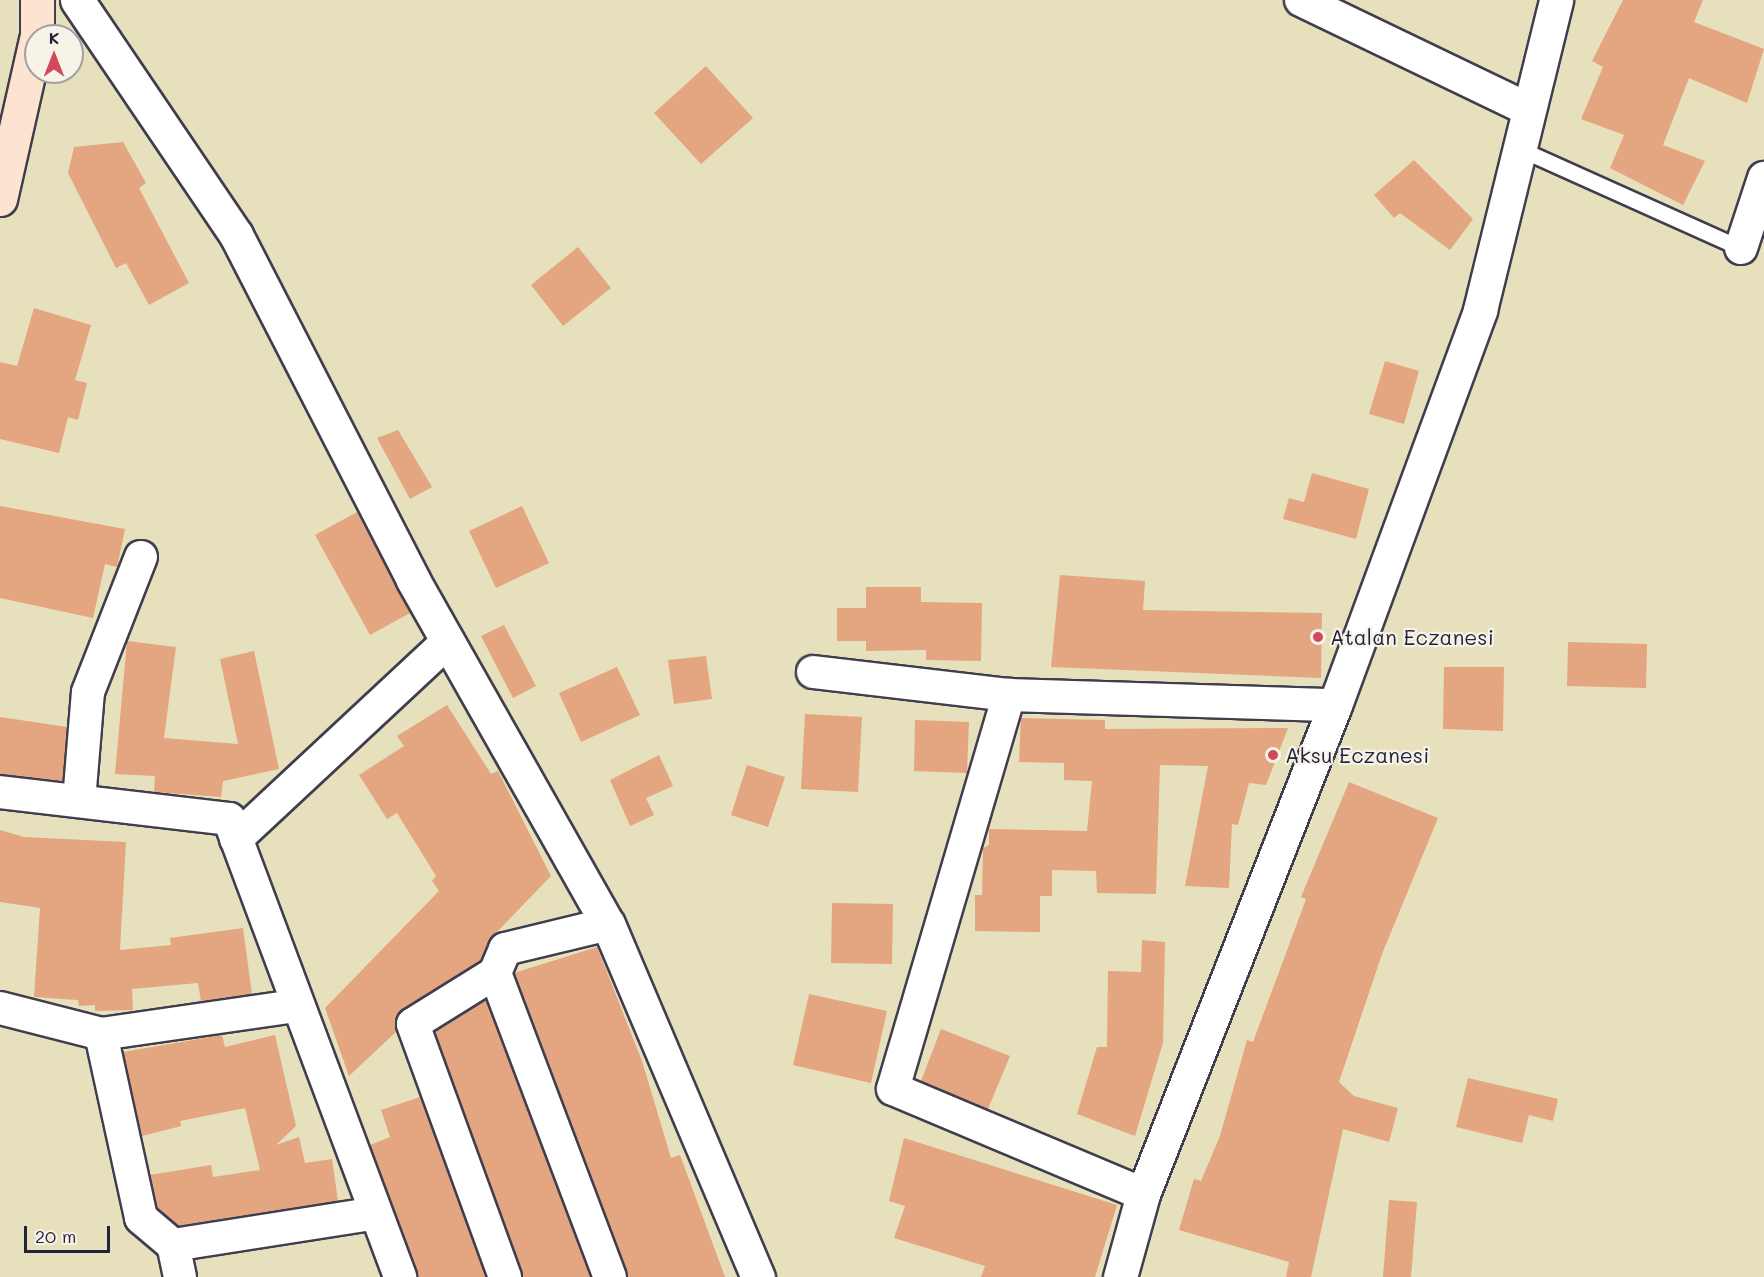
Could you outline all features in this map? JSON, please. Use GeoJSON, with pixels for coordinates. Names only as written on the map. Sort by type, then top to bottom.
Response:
{"type":"FeatureCollection","features":[{"type":"Feature","properties":{"kind":"main road"},"geometry":{"type":"LineString","coordinates":[[37,24],[38,0]]}},
{"type":"Feature","properties":{"kind":"main road"},"geometry":{"type":"LineString","coordinates":[[0,199],[26,84]]}},
{"type":"Feature","properties":{"kind":"street"},"geometry":{"type":"LineString","coordinates":[[77,0],[236,235],[448,641],[608,924],[758,1277]]}},
{"type":"Feature","properties":{"kind":"street"},"geometry":{"type":"LineString","coordinates":[[1301,0],[1527,109]]}},
{"type":"Feature","properties":{"kind":"street"},"geometry":{"type":"LineString","coordinates":[[1120,1277],[1143,1194],[1335,705],[1480,310],[1527,109],[1556,0]]}},
{"type":"Feature","properties":{"kind":"street"},"geometry":{"type":"LineString","coordinates":[[1742,248],[1764,178]]}},
{"type":"Feature","properties":{"kind":"street"},"geometry":{"type":"LineString","coordinates":[[79,801],[88,692],[141,557]]}},
{"type":"Feature","properties":{"kind":"street"},"geometry":{"type":"LineString","coordinates":[[236,839],[448,641]]}},
{"type":"Feature","properties":{"kind":"street"},"geometry":{"type":"LineString","coordinates":[[813,672],[1009,694],[1335,705]]}},
{"type":"Feature","properties":{"kind":"street"},"geometry":{"type":"LineString","coordinates":[[1009,694],[893,1089],[1143,1194]]}},
{"type":"Feature","properties":{"kind":"street"},"geometry":{"type":"LineString","coordinates":[[0,792],[229,819],[372,1214],[400,1277]]}},
{"type":"Feature","properties":{"kind":"street"},"geometry":{"type":"LineString","coordinates":[[505,1277],[413,1024],[495,973],[506,949],[608,924]]}},
{"type":"Feature","properties":{"kind":"street"},"geometry":{"type":"LineString","coordinates":[[495,973],[610,1277]]}},
{"type":"Feature","properties":{"kind":"street"},"geometry":{"type":"LineString","coordinates":[[0,1008],[101,1034],[296,1006]]}},
{"type":"Feature","properties":{"kind":"street"},"geometry":{"type":"LineString","coordinates":[[101,1034],[141,1218],[173,1245],[180,1277]]}},
{"type":"Feature","properties":{"kind":"street"},"geometry":{"type":"LineString","coordinates":[[173,1245],[372,1214]]}},
{"type":"Feature","properties":{"kind":"lane"},"geometry":{"type":"LineString","coordinates":[[1518,148],[1742,248]]}},
{"type":"Feature","properties":{"kind":"building"},"geometry":{"type":"Polygon","coordinates":[[[1623,0],[1703,0],[1694,22],[1764,49],[1747,103],[1689,78],[1663,145],[1705,161],[1683,205],[1610,168],[1624,135],[1581,119],[1603,67],[1592,61],[1623,0]]]}},
{"type":"Feature","properties":{"kind":"building"},"geometry":{"type":"Polygon","coordinates":[[[706,66],[753,118],[701,164],[654,113],[706,66]]]}},
{"type":"Feature","properties":{"kind":"building"},"geometry":{"type":"Polygon","coordinates":[[[123,142],[146,183],[139,188],[189,283],[149,305],[126,263],[116,268],[68,173],[74,147],[123,142]]]}},
{"type":"Feature","properties":{"kind":"building"},"geometry":{"type":"Polygon","coordinates":[[[1414,160],[1473,219],[1450,250],[1400,213],[1394,218],[1374,195],[1414,160]]]}},
{"type":"Feature","properties":{"kind":"building"},"geometry":{"type":"Polygon","coordinates":[[[578,247],[611,288],[563,326],[531,285],[578,247]]]}},
{"type":"Feature","properties":{"kind":"building"},"geometry":{"type":"Polygon","coordinates":[[[34,308],[91,325],[75,380],[87,383],[78,420],[68,417],[59,453],[0,439],[0,362],[17,366],[34,308]]]}},
{"type":"Feature","properties":{"kind":"building"},"geometry":{"type":"Polygon","coordinates":[[[1385,361],[1419,371],[1404,424],[1369,414],[1385,361]]]}},
{"type":"Feature","properties":{"kind":"building"},"geometry":{"type":"Polygon","coordinates":[[[398,430],[432,487],[410,499],[377,438],[398,430]]]}},
{"type":"Feature","properties":{"kind":"building"},"geometry":{"type":"Polygon","coordinates":[[[1312,473],[1369,489],[1356,539],[1283,519],[1289,498],[1304,502],[1312,473]]]}},
{"type":"Feature","properties":{"kind":"building"},"geometry":{"type":"Polygon","coordinates":[[[0,506],[125,529],[117,567],[105,564],[93,618],[0,598],[0,506]]]}},
{"type":"Feature","properties":{"kind":"building"},"geometry":{"type":"Polygon","coordinates":[[[522,506],[549,563],[496,588],[469,531],[522,506]]]}},
{"type":"Feature","properties":{"kind":"building"},"geometry":{"type":"Polygon","coordinates":[[[357,512],[410,613],[370,635],[315,535],[357,512]]]}},
{"type":"Feature","properties":{"kind":"building"},"geometry":{"type":"Polygon","coordinates":[[[1060,575],[1145,581],[1143,610],[1322,613],[1321,678],[1051,667],[1060,575]]]}},
{"type":"Feature","properties":{"kind":"building"},"geometry":{"type":"Polygon","coordinates":[[[866,587],[921,587],[921,602],[982,603],[981,661],[926,660],[926,650],[866,651],[866,641],[837,641],[837,608],[866,608],[866,587]]]}},
{"type":"Feature","properties":{"kind":"building"},"geometry":{"type":"Polygon","coordinates":[[[504,625],[536,686],[513,698],[481,636],[504,625]]]}},
{"type":"Feature","properties":{"kind":"building"},"geometry":{"type":"Polygon","coordinates":[[[127,641],[176,647],[164,738],[238,744],[220,659],[254,651],[279,769],[223,781],[221,797],[154,792],[155,776],[115,774],[127,641]]]}},
{"type":"Feature","properties":{"kind":"building"},"geometry":{"type":"Polygon","coordinates":[[[1568,642],[1647,644],[1646,688],[1567,686],[1568,642]]]}},
{"type":"Feature","properties":{"kind":"building"},"geometry":{"type":"Polygon","coordinates":[[[706,656],[712,699],[674,704],[668,660],[706,656]]]}},
{"type":"Feature","properties":{"kind":"building"},"geometry":{"type":"Polygon","coordinates":[[[617,667],[640,715],[581,742],[559,693],[617,667]]]}},
{"type":"Feature","properties":{"kind":"building"},"geometry":{"type":"Polygon","coordinates":[[[1444,667],[1504,667],[1503,731],[1443,729],[1444,667]]]}},
{"type":"Feature","properties":{"kind":"building"},"geometry":{"type":"Polygon","coordinates":[[[447,705],[491,774],[498,771],[551,876],[493,936],[481,961],[403,1009],[397,1031],[349,1076],[325,1008],[439,891],[432,881],[436,876],[397,813],[387,819],[359,775],[404,746],[397,736],[447,705]]]}},
{"type":"Feature","properties":{"kind":"building"},"geometry":{"type":"Polygon","coordinates":[[[805,714],[862,717],[858,792],[801,789],[805,714]]]}},
{"type":"Feature","properties":{"kind":"building"},"geometry":{"type":"Polygon","coordinates":[[[0,717],[67,727],[63,781],[0,774],[0,717]]]}},
{"type":"Feature","properties":{"kind":"building"},"geometry":{"type":"Polygon","coordinates":[[[1021,718],[1105,720],[1105,729],[1288,728],[1266,785],[1249,783],[1238,825],[1232,824],[1229,888],[1185,886],[1208,766],[1160,765],[1156,894],[1097,893],[1096,871],[1052,870],[1052,896],[1040,896],[1040,932],[975,931],[975,895],[982,895],[983,848],[989,845],[989,829],[1087,831],[1092,781],[1064,780],[1064,763],[1019,762],[1021,718]]]}},
{"type":"Feature","properties":{"kind":"building"},"geometry":{"type":"Polygon","coordinates":[[[915,720],[969,722],[967,773],[914,771],[915,720]]]}},
{"type":"Feature","properties":{"kind":"building"},"geometry":{"type":"Polygon","coordinates":[[[659,755],[673,786],[646,798],[654,815],[630,826],[610,780],[659,755]]]}},
{"type":"Feature","properties":{"kind":"building"},"geometry":{"type":"Polygon","coordinates":[[[747,765],[785,777],[768,827],[731,815],[747,765]]]}},
{"type":"Feature","properties":{"kind":"building"},"geometry":{"type":"Polygon","coordinates":[[[1349,782],[1438,818],[1382,954],[1339,1082],[1354,1096],[1398,1108],[1389,1142],[1343,1129],[1311,1277],[1286,1277],[1289,1262],[1179,1230],[1194,1179],[1201,1181],[1220,1136],[1247,1040],[1253,1042],[1306,899],[1301,897],[1349,782]]]}},
{"type":"Feature","properties":{"kind":"building"},"geometry":{"type":"Polygon","coordinates":[[[0,830],[24,837],[126,842],[120,950],[171,945],[170,938],[243,928],[252,994],[201,1001],[198,983],[132,989],[133,1010],[95,1011],[95,1005],[79,1006],[78,1000],[34,997],[40,908],[0,902],[0,830]]]}},
{"type":"Feature","properties":{"kind":"building"},"geometry":{"type":"Polygon","coordinates":[[[832,903],[893,904],[892,964],[831,963],[832,903]]]}},
{"type":"Feature","properties":{"kind":"building"},"geometry":{"type":"Polygon","coordinates":[[[1142,940],[1165,942],[1163,1043],[1135,1136],[1077,1114],[1097,1047],[1107,1047],[1108,971],[1141,972],[1142,940]]]}},
{"type":"Feature","properties":{"kind":"building"},"geometry":{"type":"Polygon","coordinates":[[[597,947],[642,1061],[671,1158],[680,1155],[725,1277],[628,1277],[514,973],[597,947]]]}},
{"type":"Feature","properties":{"kind":"building"},"geometry":{"type":"Polygon","coordinates":[[[809,994],[887,1011],[871,1083],[793,1065],[809,994]]]}},
{"type":"Feature","properties":{"kind":"building"},"geometry":{"type":"Polygon","coordinates":[[[486,1000],[591,1277],[523,1277],[435,1032],[486,1000]]]}},
{"type":"Feature","properties":{"kind":"building"},"geometry":{"type":"Polygon","coordinates":[[[941,1029],[1010,1056],[988,1109],[921,1081],[941,1029]]]}},
{"type":"Feature","properties":{"kind":"building"},"geometry":{"type":"Polygon","coordinates":[[[222,1035],[225,1047],[275,1035],[296,1126],[276,1145],[299,1137],[305,1163],[332,1159],[338,1201],[178,1226],[157,1208],[150,1175],[211,1165],[213,1177],[260,1170],[245,1108],[180,1121],[181,1126],[142,1136],[123,1052],[222,1035]]]}},
{"type":"Feature","properties":{"kind":"building"},"geometry":{"type":"Polygon","coordinates":[[[1468,1078],[1558,1099],[1553,1121],[1529,1115],[1522,1143],[1456,1127],[1468,1078]]]}},
{"type":"Feature","properties":{"kind":"building"},"geometry":{"type":"Polygon","coordinates":[[[420,1097],[486,1277],[418,1277],[370,1145],[390,1137],[381,1110],[420,1097]]]}},
{"type":"Feature","properties":{"kind":"building"},"geometry":{"type":"Polygon","coordinates":[[[904,1138],[1117,1205],[1095,1277],[981,1277],[985,1266],[894,1238],[905,1206],[889,1201],[904,1138]]]}},
{"type":"Feature","properties":{"kind":"building"},"geometry":{"type":"Polygon","coordinates":[[[1389,1200],[1417,1202],[1411,1277],[1383,1277],[1389,1200]]]}},
{"type":"Feature","properties":{"kind":"place","name":"Atalan Eczanesi"},"geometry":{"type":"Point","coordinates":[1318,637]}},
{"type":"Feature","properties":{"kind":"place","name":"Aksu Eczanesi"},"geometry":{"type":"Point","coordinates":[1273,755]}}]}
